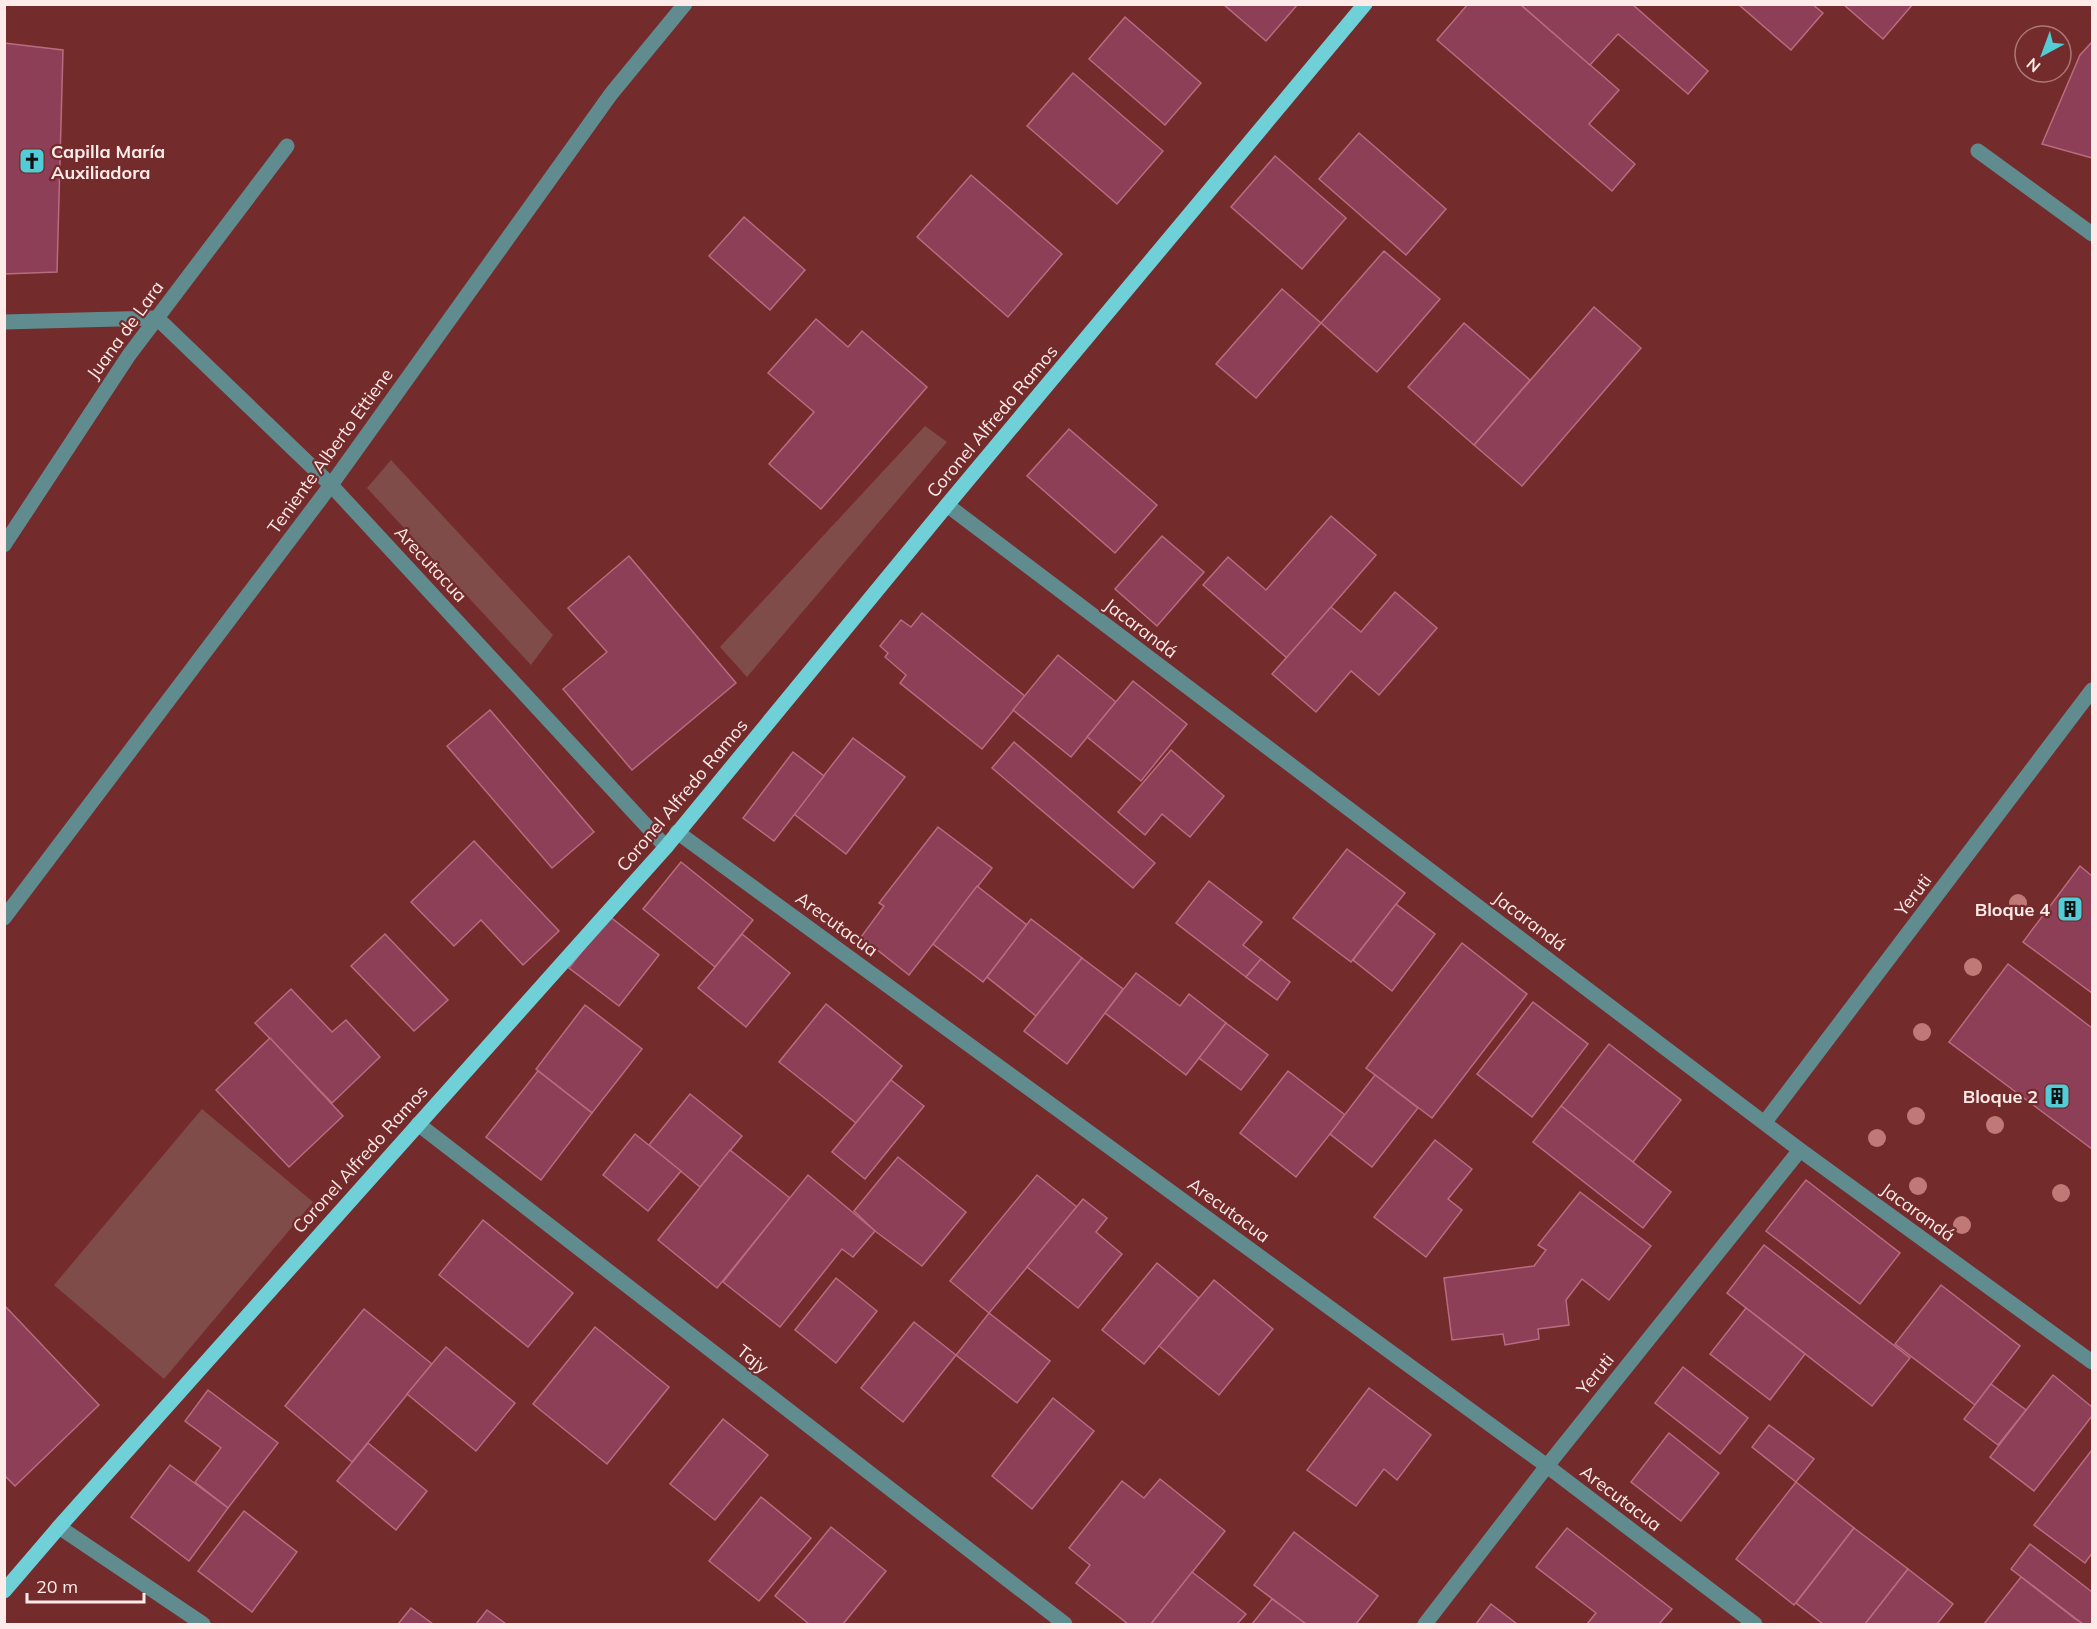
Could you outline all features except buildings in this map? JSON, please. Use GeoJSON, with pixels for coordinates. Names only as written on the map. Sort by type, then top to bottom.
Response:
{"type":"FeatureCollection","features":[{"type":"Feature","properties":{"kind":"main road","name":"Coronel Alfredo Ramos"},"geometry":{"type":"LineString","coordinates":[[4,1591],[58,1527],[666,847],[946,505],[1365,4]]}},
{"type":"Feature","properties":{"kind":"street","name":"Teniente Alberto Ettiene"},"geometry":{"type":"LineString","coordinates":[[4,918],[331,485],[611,94],[685,4]]}},
{"type":"Feature","properties":{"kind":"street","name":"Juana de Lara"},"geometry":{"type":"LineString","coordinates":[[4,545],[129,355],[287,146]]}},
{"type":"Feature","properties":{"kind":"street"},"geometry":{"type":"LineString","coordinates":[[1978,151],[2092,234]]}},
{"type":"Feature","properties":{"kind":"street","name":"Arecutacua"},"geometry":{"type":"LineString","coordinates":[[157,318],[331,485],[666,847]]}},
{"type":"Feature","properties":{"kind":"street"},"geometry":{"type":"LineString","coordinates":[[4,322],[157,318]]}},
{"type":"Feature","properties":{"kind":"street","name":"Jacarandá"},"geometry":{"type":"LineString","coordinates":[[946,505],[1800,1150],[2092,1362]]}},
{"type":"Feature","properties":{"kind":"street","name":"Yeruti"},"geometry":{"type":"LineString","coordinates":[[1765,1122],[2092,690]]}},
{"type":"Feature","properties":{"kind":"street","name":"Arecutacua"},"geometry":{"type":"LineString","coordinates":[[678,832],[1547,1466],[1755,1624]]}},
{"type":"Feature","properties":{"kind":"street","name":"Tajy"},"geometry":{"type":"LineString","coordinates":[[418,1124],[1065,1624]]}},
{"type":"Feature","properties":{"kind":"street","name":"Yeruti"},"geometry":{"type":"LineString","coordinates":[[1425,1624],[1547,1466],[1800,1150]]}},
{"type":"Feature","properties":{"kind":"street"},"geometry":{"type":"LineString","coordinates":[[58,1527],[203,1624]]}},
{"type":"Feature","properties":{"kind":"shaded area"},"geometry":{"type":"Polygon","coordinates":[[[925,426],[947,442],[747,677],[720,647],[925,426]]]}},
{"type":"Feature","properties":{"kind":"shaded area"},"geometry":{"type":"Polygon","coordinates":[[[391,460],[553,635],[531,665],[367,488],[391,460]]]}},
{"type":"Feature","properties":{"kind":"shaded area"},"geometry":{"type":"Polygon","coordinates":[[[202,1109],[313,1202],[164,1379],[54,1285],[202,1109]]]}},
{"type":"Feature","properties":{"kind":"place","name":"Capilla María Auxiliadora"},"geometry":{"type":"Point","coordinates":[32,161]}},
{"type":"Feature","properties":{"kind":"place","name":"Bloque 4"},"geometry":{"type":"Point","coordinates":[2070,909]}},
{"type":"Feature","properties":{"kind":"place","name":"Bloque 2"},"geometry":{"type":"Point","coordinates":[2057,1096]}}]}
